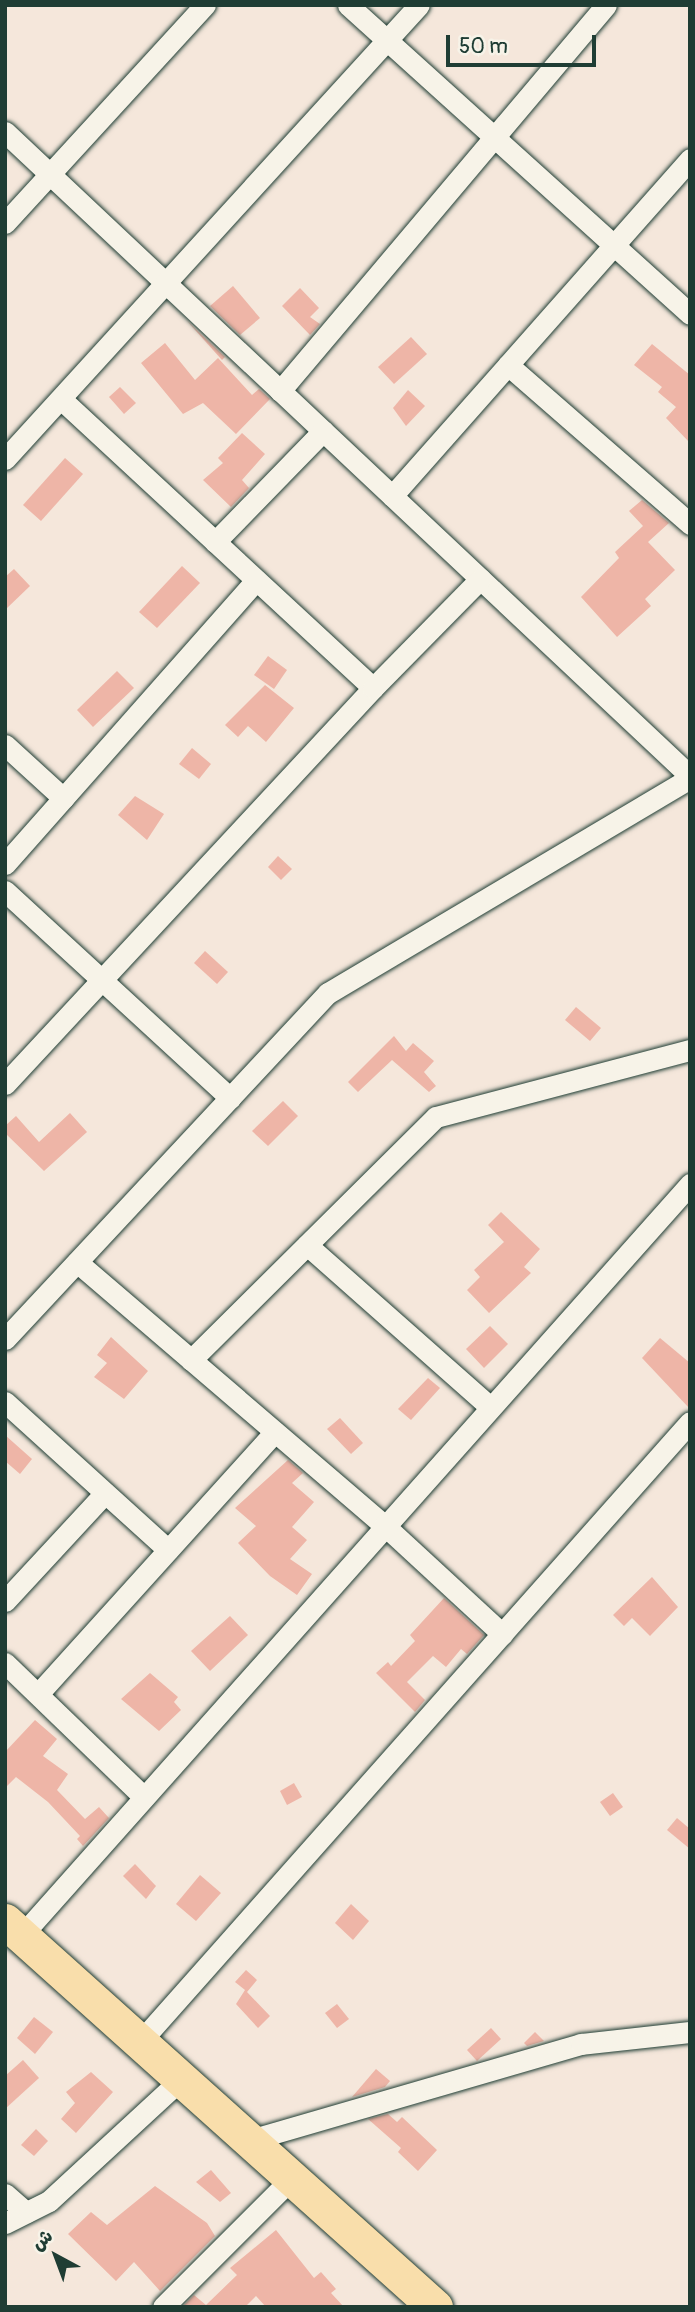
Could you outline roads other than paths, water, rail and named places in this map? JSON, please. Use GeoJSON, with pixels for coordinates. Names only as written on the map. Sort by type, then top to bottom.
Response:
{"type":"FeatureCollection","features":[{"type":"Feature","properties":{"kind":"main road"},"geometry":{"type":"LineString","coordinates":[[13,1928],[179,2081],[435,2307]]}},
{"type":"Feature","properties":{"kind":"street"},"geometry":{"type":"LineString","coordinates":[[5,223],[205,5]]}},
{"type":"Feature","properties":{"kind":"street"},"geometry":{"type":"LineString","coordinates":[[348,5],[690,314]]}},
{"type":"Feature","properties":{"kind":"street"},"geometry":{"type":"LineString","coordinates":[[5,459],[419,5]]}},
{"type":"Feature","properties":{"kind":"street"},"geometry":{"type":"LineString","coordinates":[[280,391],[496,139],[606,5]]}},
{"type":"Feature","properties":{"kind":"street"},"geometry":{"type":"LineString","coordinates":[[5,132],[690,777],[328,993],[6,1337]]}},
{"type":"Feature","properties":{"kind":"street"},"geometry":{"type":"LineString","coordinates":[[392,496],[690,159]]}},
{"type":"Feature","properties":{"kind":"street"},"geometry":{"type":"LineString","coordinates":[[508,365],[690,524]]}},
{"type":"Feature","properties":{"kind":"street"},"geometry":{"type":"LineString","coordinates":[[61,399],[373,688]]}},
{"type":"Feature","properties":{"kind":"street"},"geometry":{"type":"LineString","coordinates":[[215,542],[323,432]]}},
{"type":"Feature","properties":{"kind":"street"},"geometry":{"type":"LineString","coordinates":[[5,864],[256,579]]}},
{"type":"Feature","properties":{"kind":"street"},"geometry":{"type":"LineString","coordinates":[[5,1084],[373,688],[480,579]]}},
{"type":"Feature","properties":{"kind":"street"},"geometry":{"type":"LineString","coordinates":[[5,745],[63,798]]}},
{"type":"Feature","properties":{"kind":"street"},"geometry":{"type":"LineString","coordinates":[[5,891],[230,1098]]}},
{"type":"Feature","properties":{"kind":"street"},"geometry":{"type":"LineString","coordinates":[[191,1360],[436,1117],[690,1050]]}},
{"type":"Feature","properties":{"kind":"street"},"geometry":{"type":"LineString","coordinates":[[13,1928],[144,1797],[690,1184]]}},
{"type":"Feature","properties":{"kind":"street"},"geometry":{"type":"LineString","coordinates":[[307,1245],[490,1407]]}},
{"type":"Feature","properties":{"kind":"street"},"geometry":{"type":"LineString","coordinates":[[76,1262],[384,1525],[502,1634]]}},
{"type":"Feature","properties":{"kind":"street"},"geometry":{"type":"LineString","coordinates":[[5,1402],[168,1550]]}},
{"type":"Feature","properties":{"kind":"street"},"geometry":{"type":"LineString","coordinates":[[139,2043],[690,1422]]}},
{"type":"Feature","properties":{"kind":"street"},"geometry":{"type":"LineString","coordinates":[[38,1694],[275,1432]]}},
{"type":"Feature","properties":{"kind":"street"},"geometry":{"type":"LineString","coordinates":[[5,1601],[106,1493]]}},
{"type":"Feature","properties":{"kind":"street"},"geometry":{"type":"LineString","coordinates":[[5,1663],[144,1797]]}},
{"type":"Feature","properties":{"kind":"street"},"geometry":{"type":"LineString","coordinates":[[247,2141],[581,2044],[690,2032]]}},
{"type":"Feature","properties":{"kind":"street"},"geometry":{"type":"LineString","coordinates":[[5,2223],[49,2201],[179,2081]]}},
{"type":"Feature","properties":{"kind":"street"},"geometry":{"type":"LineString","coordinates":[[163,2307],[291,2179]]}},
{"type":"Feature","properties":{"kind":"street"},"geometry":{"type":"LineString","coordinates":[[5,2194],[26,2212]]}}]}
